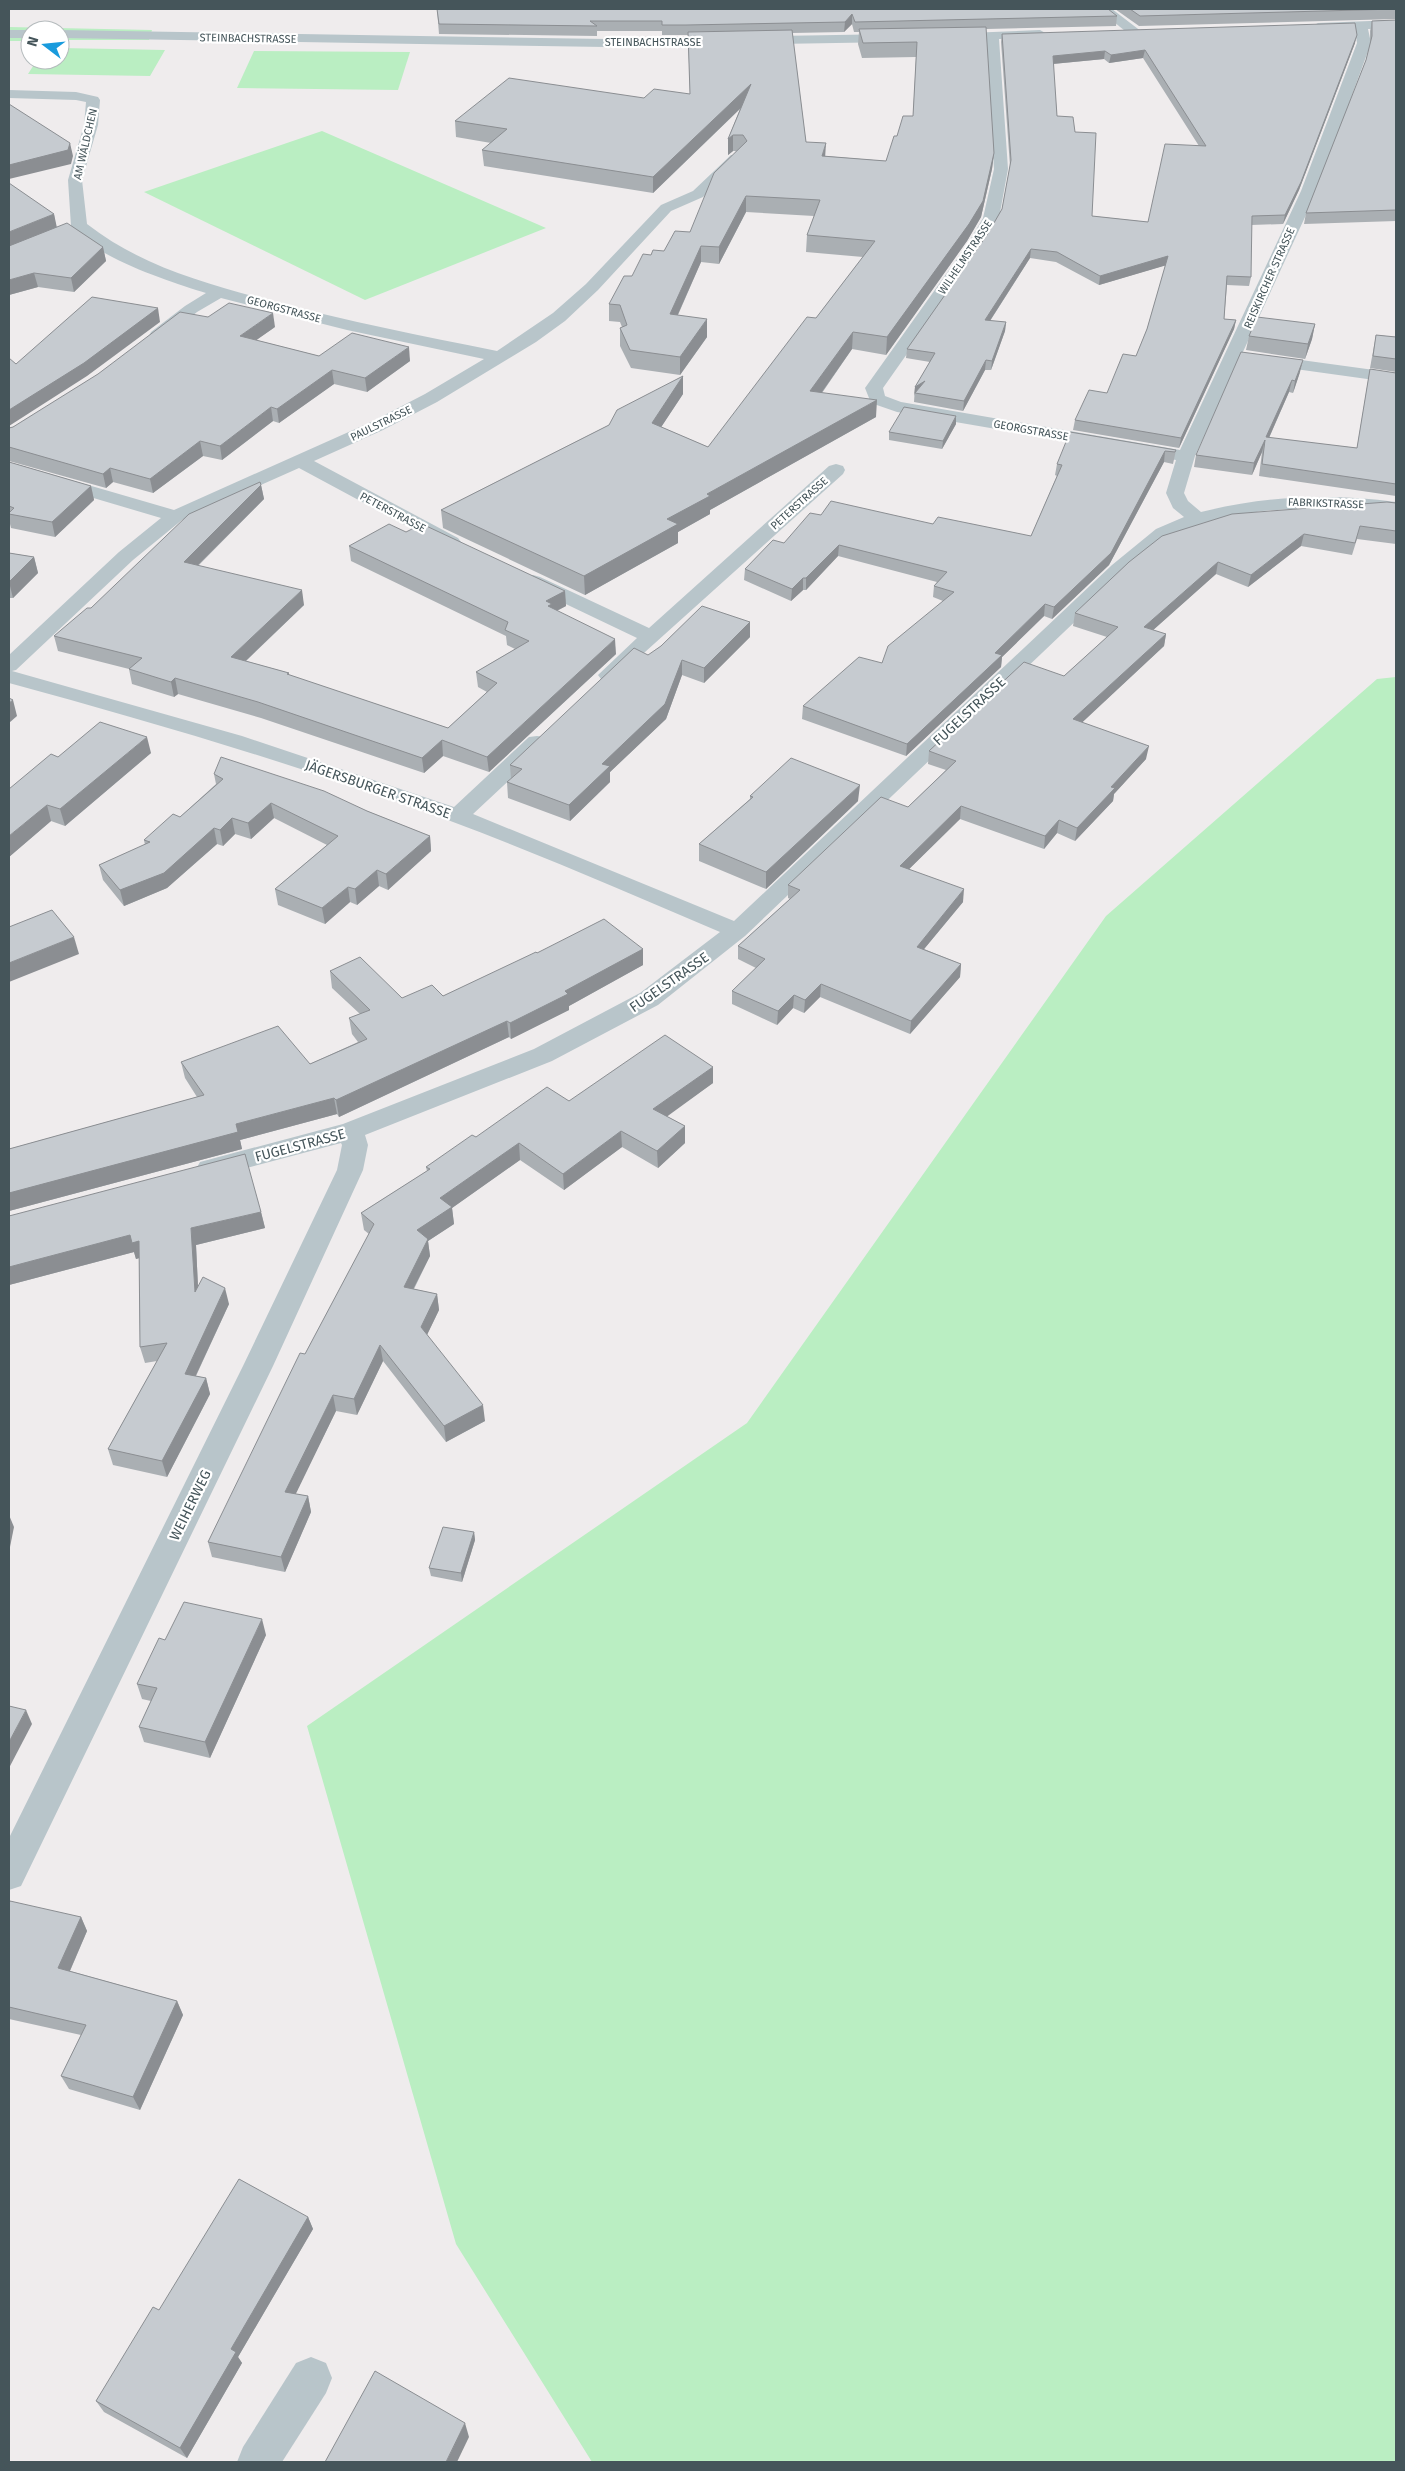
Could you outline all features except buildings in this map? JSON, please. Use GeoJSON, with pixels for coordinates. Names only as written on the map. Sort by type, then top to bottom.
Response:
{"type":"FeatureCollection","features":[{"type":"Feature","properties":{"kind":"street"},"geometry":{"type":"LineString","coordinates":[[1104,9],[1140,32],[1116,32]]}},
{"type":"Feature","properties":{"kind":"street"},"geometry":{"type":"LineString","coordinates":[[1302,27],[1396,24]]}},
{"type":"Feature","properties":{"kind":"street","name":"REISKIRCHER STRASSE"},"geometry":{"type":"LineString","coordinates":[[1198,519],[1180,504],[1175,493],[1186,456],[1309,191],[1339,115],[1364,43],[1361,26]]}},
{"type":"Feature","properties":{"kind":"street","name":"STEINBACHSTRASSE"},"geometry":{"type":"LineString","coordinates":[[70,34],[606,43],[904,38]]}},
{"type":"Feature","properties":{"kind":"street"},"geometry":{"type":"LineString","coordinates":[[934,37],[1050,34]]}},
{"type":"Feature","properties":{"kind":"street","name":"WILHELMSTRASSE"},"geometry":{"type":"LineString","coordinates":[[877,399],[874,388],[977,243],[992,218],[1001,169],[992,36]]}},
{"type":"Feature","properties":{"kind":"street","name":"AM WÄLDCHEN"},"geometry":{"type":"LineString","coordinates":[[9,94],[76,96],[93,100],[91,125],[75,180],[79,226]]}},
{"type":"Feature","properties":{"kind":"street","name":"PAULSTRASSE"},"geometry":{"type":"LineString","coordinates":[[9,666],[126,556],[175,516],[237,487],[300,462],[431,398],[501,357],[559,316],[592,287],[666,208],[698,194],[738,156]]}},
{"type":"Feature","properties":{"kind":"street"},"geometry":{"type":"LineString","coordinates":[[62,233],[79,226]]}},
{"type":"Feature","properties":{"kind":"street","name":"GEORGSTRASSE"},"geometry":{"type":"LineString","coordinates":[[79,226],[105,246],[133,260],[176,278],[219,292],[384,334],[501,357]]}},
{"type":"Feature","properties":{"kind":"street"},"geometry":{"type":"LineString","coordinates":[[146,345],[191,309],[219,292]]}},
{"type":"Feature","properties":{"kind":"street"},"geometry":{"type":"LineString","coordinates":[[1234,356],[1396,378]]}},
{"type":"Feature","properties":{"kind":"street","name":"GEORGSTRASSE"},"geometry":{"type":"LineString","coordinates":[[877,399],[897,407],[1186,456]]}},
{"type":"Feature","properties":{"kind":"street","name":"PETERSTRASSE"},"geometry":{"type":"LineString","coordinates":[[300,462],[424,529],[469,551]]}},
{"type":"Feature","properties":{"kind":"street"},"geometry":{"type":"LineString","coordinates":[[9,467],[175,516]]}},
{"type":"Feature","properties":{"kind":"street","name":"PETERSTRASSE"},"geometry":{"type":"LineString","coordinates":[[593,689],[836,470]]}},
{"type":"Feature","properties":{"kind":"street","name":"FABRIKSTRASSE"},"geometry":{"type":"LineString","coordinates":[[1198,519],[1287,501],[1340,502],[1396,508]]}},
{"type":"Feature","properties":{"kind":"street","name":"FUGELSTRASSE"},"geometry":{"type":"LineString","coordinates":[[184,1176],[350,1131],[543,1055],[609,1022],[649,999],[737,931],[1118,569],[1171,529],[1198,519]]}},
{"type":"Feature","properties":{"kind":"street"},"geometry":{"type":"LineString","coordinates":[[514,572],[650,636]]}},
{"type":"Feature","properties":{"kind":"street","name":"JÄGERSBURGER STRASSE"},"geometry":{"type":"LineString","coordinates":[[9,677],[172,721],[458,816],[592,869],[737,931]]}},
{"type":"Feature","properties":{"kind":"street"},"geometry":{"type":"LineString","coordinates":[[458,816],[550,729]]}},
{"type":"Feature","properties":{"kind":"street","name":"WEIHERWEG"},"geometry":{"type":"LineString","coordinates":[[9,1874],[258,1366],[350,1170],[355,1145],[350,1131]]}},
{"type":"Feature","properties":{"kind":"street"},"geometry":{"type":"LineString","coordinates":[[258,2462],[311,2378]]}},
{"type":"Feature","properties":{"kind":"green space"},"geometry":{"type":"Polygon","coordinates":[[[9,27],[20,27],[20,41],[9,41],[9,27]]]}},
{"type":"Feature","properties":{"kind":"green space"},"geometry":{"type":"Polygon","coordinates":[[[70,28],[152,30],[149,40],[70,40],[70,28]]]}},
{"type":"Feature","properties":{"kind":"green space"},"geometry":{"type":"Polygon","coordinates":[[[70,48],[165,50],[150,76],[28,74],[31,70],[70,70],[70,48]]]}},
{"type":"Feature","properties":{"kind":"green space"},"geometry":{"type":"Polygon","coordinates":[[[254,51],[410,52],[398,90],[237,88],[254,51]]]}},
{"type":"Feature","properties":{"kind":"green space"},"geometry":{"type":"Polygon","coordinates":[[[322,131],[546,228],[365,300],[144,192],[322,131]]]}},
{"type":"Feature","properties":{"kind":"green space"},"geometry":{"type":"Polygon","coordinates":[[[1396,677],[1396,2462],[592,2462],[456,2244],[307,1726],[747,1423],[1106,916],[1377,679],[1396,677]]]}}]}
